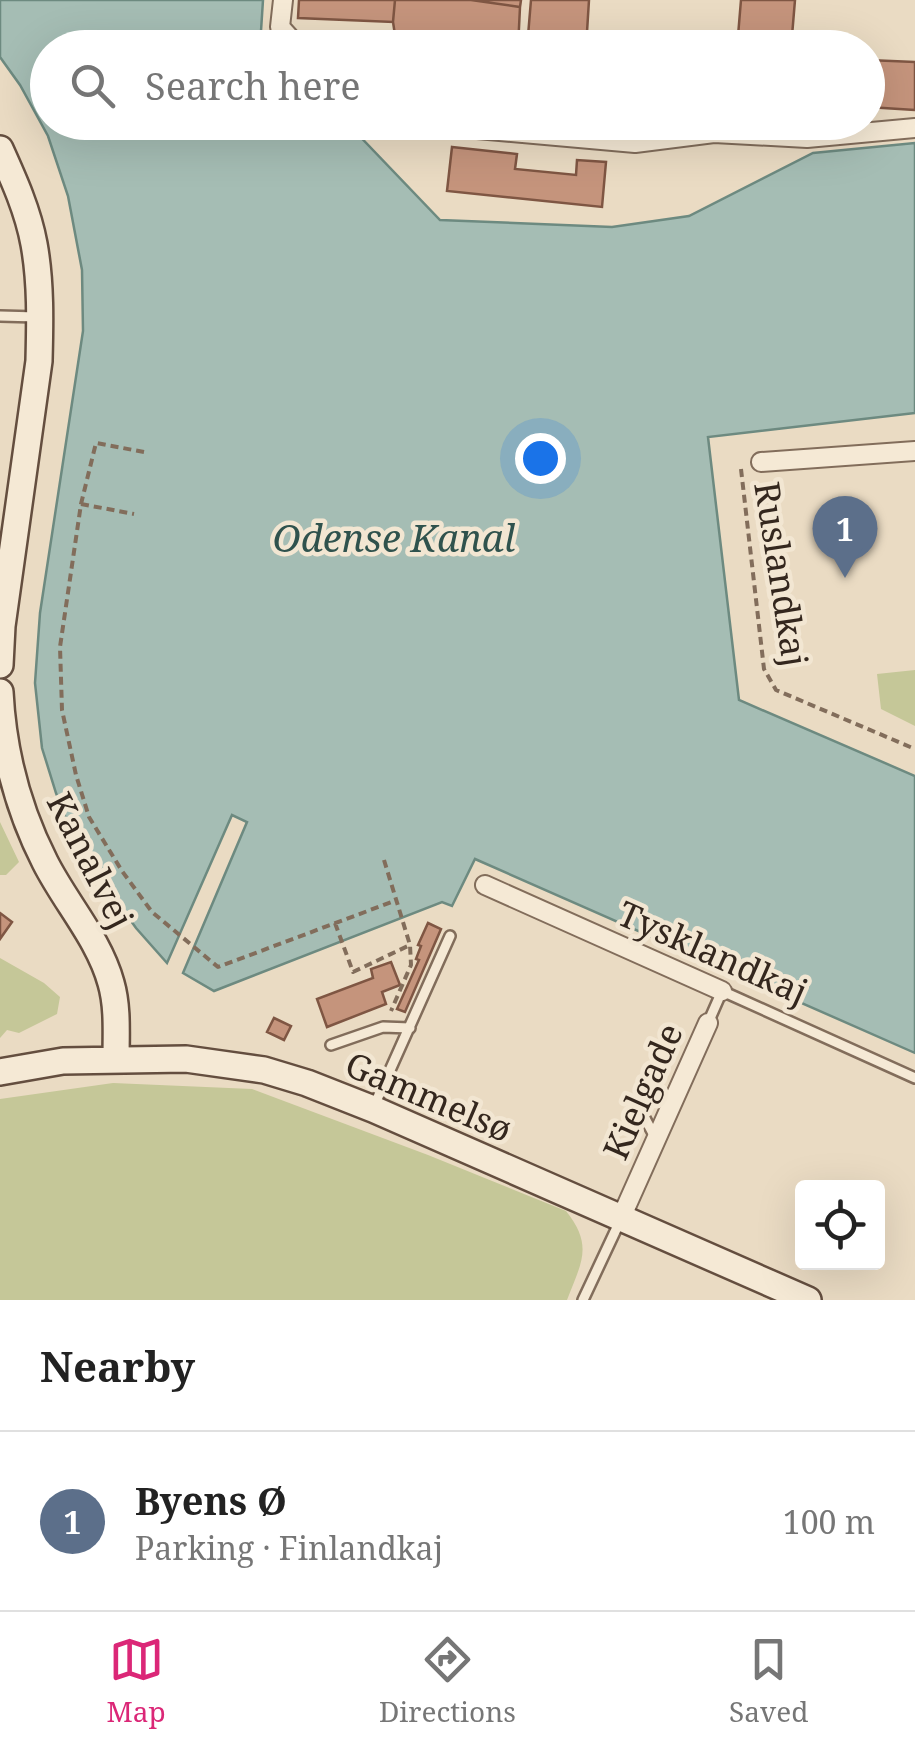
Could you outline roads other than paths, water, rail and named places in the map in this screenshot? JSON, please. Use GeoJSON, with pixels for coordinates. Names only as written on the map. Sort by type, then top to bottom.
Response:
{"type":"FeatureCollection","features":[{"type":"Feature","properties":{"kind":"street"},"geometry":{"type":"LineString","coordinates":[[283,0],[283,30]]}},
{"type":"Feature","properties":{"kind":"street"},"geometry":{"type":"LineString","coordinates":[[885,131],[915,128]]}},
{"type":"Feature","properties":{"kind":"street"},"geometry":{"type":"LineString","coordinates":[[600,140],[656,140]]}},
{"type":"Feature","properties":{"kind":"street"},"geometry":{"type":"LineString","coordinates":[[0,149],[19,192],[34,243],[40,317],[39,361],[2,626],[0,666]]}},
{"type":"Feature","properties":{"kind":"street"},"geometry":{"type":"LineString","coordinates":[[761,462],[915,451]]}},
{"type":"Feature","properties":{"kind":"street","name":"Kanalvej"},"geometry":{"type":"LineString","coordinates":[[0,692],[5,770],[44,861],[104,961],[116,1014],[116,1059]]}},
{"type":"Feature","properties":{"kind":"street","name":"Tysklandkaj"},"geometry":{"type":"LineString","coordinates":[[485,885],[722,991]]}},
{"type":"Feature","properties":{"kind":"street","name":"Kielgade"},"geometry":{"type":"LineString","coordinates":[[621,1218],[708,1023]]}},
{"type":"Feature","properties":{"kind":"street","name":"Gammelsø"},"geometry":{"type":"LineString","coordinates":[[0,1072],[63,1061],[186,1059],[264,1070],[307,1082],[808,1300]]}},
{"type":"Feature","properties":{"kind":"lane"},"geometry":{"type":"LineString","coordinates":[[0,316],[40,317]]}},
{"type":"Feature","properties":{"kind":"lane"},"geometry":{"type":"LineString","coordinates":[[374,1109],[450,936]]}},
{"type":"Feature","properties":{"kind":"lane","name":"Kielgade"},"geometry":{"type":"LineString","coordinates":[[708,1023],[722,991]]}},
{"type":"Feature","properties":{"kind":"lane","name":"Tysklandkaj"},"geometry":{"type":"LineString","coordinates":[[722,991],[915,1078]]}},
{"type":"Feature","properties":{"kind":"lane"},"geometry":{"type":"LineString","coordinates":[[331,1045],[383,1028],[410,1028]]}},
{"type":"Feature","properties":{"kind":"lane"},"geometry":{"type":"LineString","coordinates":[[640,1109],[656,1139]]}},
{"type":"Feature","properties":{"kind":"lane"},"geometry":{"type":"LineString","coordinates":[[583,1300],[621,1218]]}},
{"type":"Feature","properties":{"kind":"water","name":"Odense Kanal"},"geometry":{"type":"Polygon","coordinates":[[[0,0],[263,0],[261,30],[30,30],[30,103],[0,57],[0,0]]]}},
{"type":"Feature","properties":{"kind":"water","name":"Odense Kanal"},"geometry":{"type":"Polygon","coordinates":[[[49,140],[363,140],[440,220],[612,227],[689,216],[813,153],[915,143],[915,413],[708,437],[739,700],[915,776],[915,1053],[475,859],[452,906],[442,902],[214,991],[183,973],[247,822],[232,815],[167,963],[136,928],[76,844],[42,748],[35,683],[40,613],[83,331],[82,270],[68,196],[49,140]]]}},
{"type":"Feature","properties":{"kind":"place","name":"Byens Ø"},"geometry":{"type":"Point","coordinates":[845,578]}}]}
